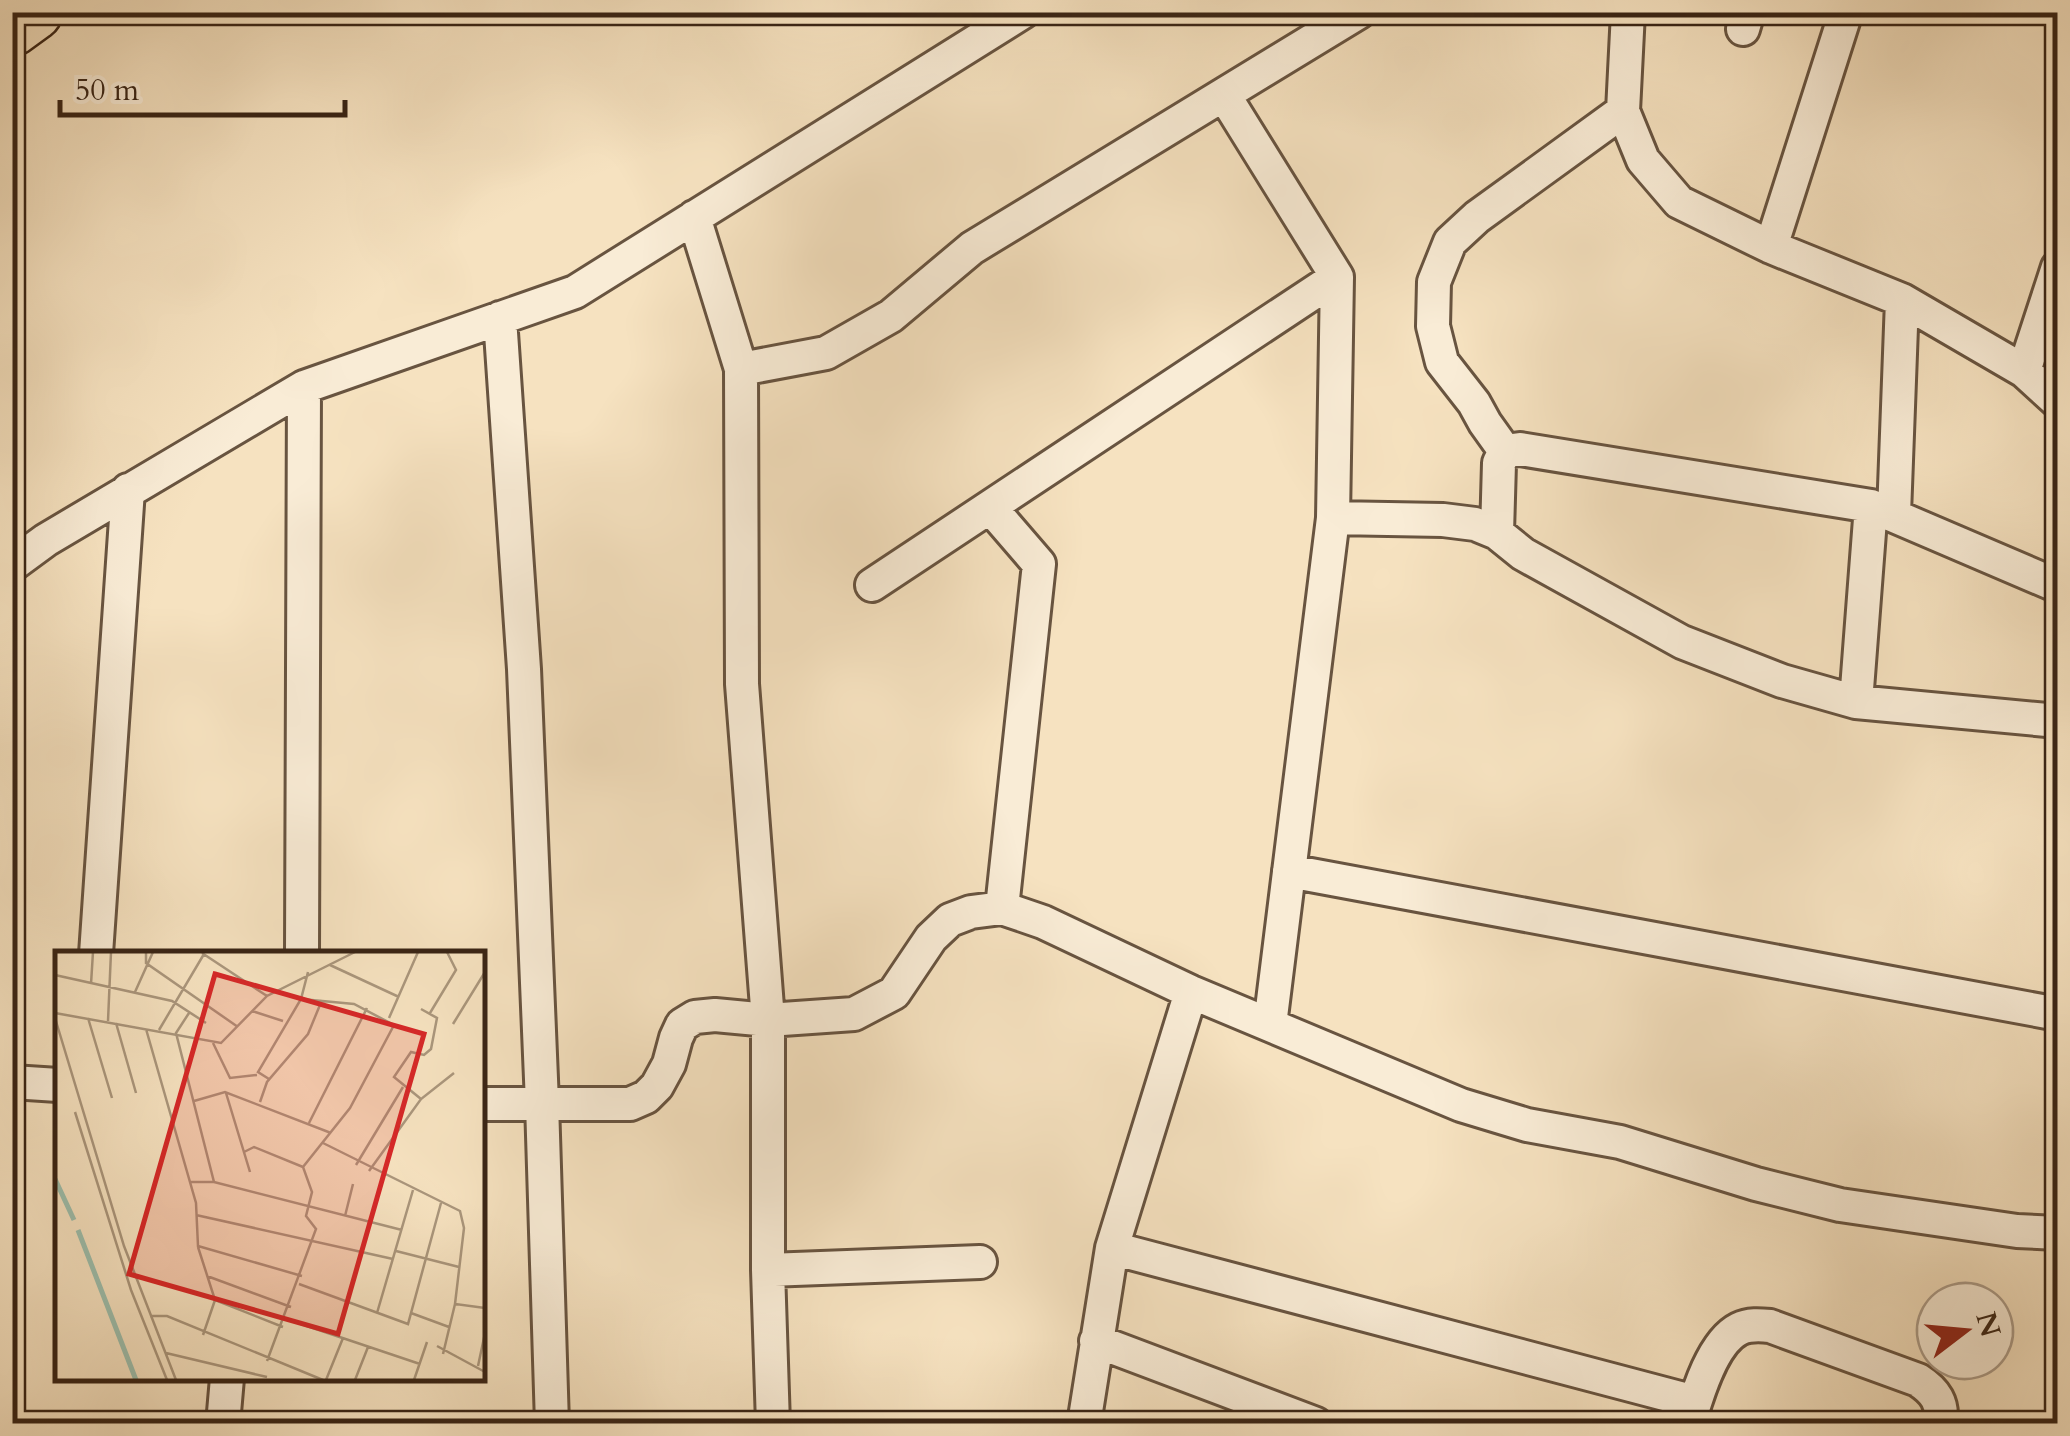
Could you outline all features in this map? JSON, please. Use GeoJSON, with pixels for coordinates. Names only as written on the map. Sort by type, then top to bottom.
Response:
{"type":"FeatureCollection","features":[{"type":"Feature","properties":{"kind":"highway"},"geometry":{"type":"LineString","coordinates":[[12,28],[34,12]]}},
{"type":"Feature","properties":{"kind":"street"},"geometry":{"type":"LineString","coordinates":[[12,565],[128,490],[304,387],[575,292],[1023,12]]}},
{"type":"Feature","properties":{"kind":"street"},"geometry":{"type":"LineString","coordinates":[[741,369],[826,353],[890,316],[972,248],[1360,12]]}},
{"type":"Feature","properties":{"kind":"street"},"geometry":{"type":"LineString","coordinates":[[1628,12],[1623,111],[1642,160],[1679,202],[1772,247],[1902,300],[2024,371],[2058,402]]}},
{"type":"Feature","properties":{"kind":"street"},"geometry":{"type":"LineString","coordinates":[[1772,247],[1846,12]]}},
{"type":"Feature","properties":{"kind":"street"},"geometry":{"type":"LineString","coordinates":[[1224,95],[1337,278],[1333,518],[1270,1025]]}},
{"type":"Feature","properties":{"kind":"street"},"geometry":{"type":"LineString","coordinates":[[1505,451],[1442,362],[1432,326],[1434,282],[1450,242],[1478,216],[1623,111]]}},
{"type":"Feature","properties":{"kind":"street"},"geometry":{"type":"LineString","coordinates":[[694,218],[741,369],[742,684],[768,1020],[768,1270],[773,1424]]}},
{"type":"Feature","properties":{"kind":"street"},"geometry":{"type":"LineString","coordinates":[[2024,371],[2058,267]]}},
{"type":"Feature","properties":{"kind":"street"},"geometry":{"type":"LineString","coordinates":[[872,585],[1337,278]]}},
{"type":"Feature","properties":{"kind":"street"},"geometry":{"type":"LineString","coordinates":[[1856,702],[1882,510],[1902,300]]}},
{"type":"Feature","properties":{"kind":"street"},"geometry":{"type":"LineString","coordinates":[[500,318],[524,669],[552,1424]]}},
{"type":"Feature","properties":{"kind":"street"},"geometry":{"type":"LineString","coordinates":[[302,951],[304,387]]}},
{"type":"Feature","properties":{"kind":"street"},"geometry":{"type":"LineString","coordinates":[[1505,451],[1520,449],[1882,510],[2058,586]]}},
{"type":"Feature","properties":{"kind":"street"},"geometry":{"type":"LineString","coordinates":[[1496,533],[1500,463],[1505,451]]}},
{"type":"Feature","properties":{"kind":"street"},"geometry":{"type":"LineString","coordinates":[[96,951],[128,490]]}},
{"type":"Feature","properties":{"kind":"street"},"geometry":{"type":"LineString","coordinates":[[990,506],[1039,564],[1002,908]]}},
{"type":"Feature","properties":{"kind":"street"},"geometry":{"type":"LineString","coordinates":[[1333,518],[1476,524],[1682,642],[1782,681],[1856,702],[2058,721]]}},
{"type":"Feature","properties":{"kind":"street"},"geometry":{"type":"LineString","coordinates":[[1289,871],[2058,1014]]}},
{"type":"Feature","properties":{"kind":"street"},"geometry":{"type":"LineString","coordinates":[[485,1104],[630,1104],[656,1086],[669,1064],[682,1025],[695,1018],[715,1015],[768,1020],[854,1014],[894,993],[931,938],[950,920],[971,912],[1002,908],[1043,922],[1191,992],[1461,1105],[1527,1125],[1620,1142],[1840,1205],[2058,1233]]}},
{"type":"Feature","properties":{"kind":"street"},"geometry":{"type":"LineString","coordinates":[[1084,1424],[1112,1248],[1191,992]]}},
{"type":"Feature","properties":{"kind":"street"},"geometry":{"type":"LineString","coordinates":[[12,1082],[55,1085]]}},
{"type":"Feature","properties":{"kind":"street"},"geometry":{"type":"LineString","coordinates":[[1112,1248],[1692,1413],[1718,1346],[1742,1327],[1770,1326],[1918,1380],[1938,1398],[1940,1424]]}},
{"type":"Feature","properties":{"kind":"street"},"geometry":{"type":"LineString","coordinates":[[768,1270],[980,1262]]}},
{"type":"Feature","properties":{"kind":"street"},"geometry":{"type":"LineString","coordinates":[[1096,1342],[1316,1424]]}},
{"type":"Feature","properties":{"kind":"street"},"geometry":{"type":"LineString","coordinates":[[224,1424],[226,1381]]}}]}
